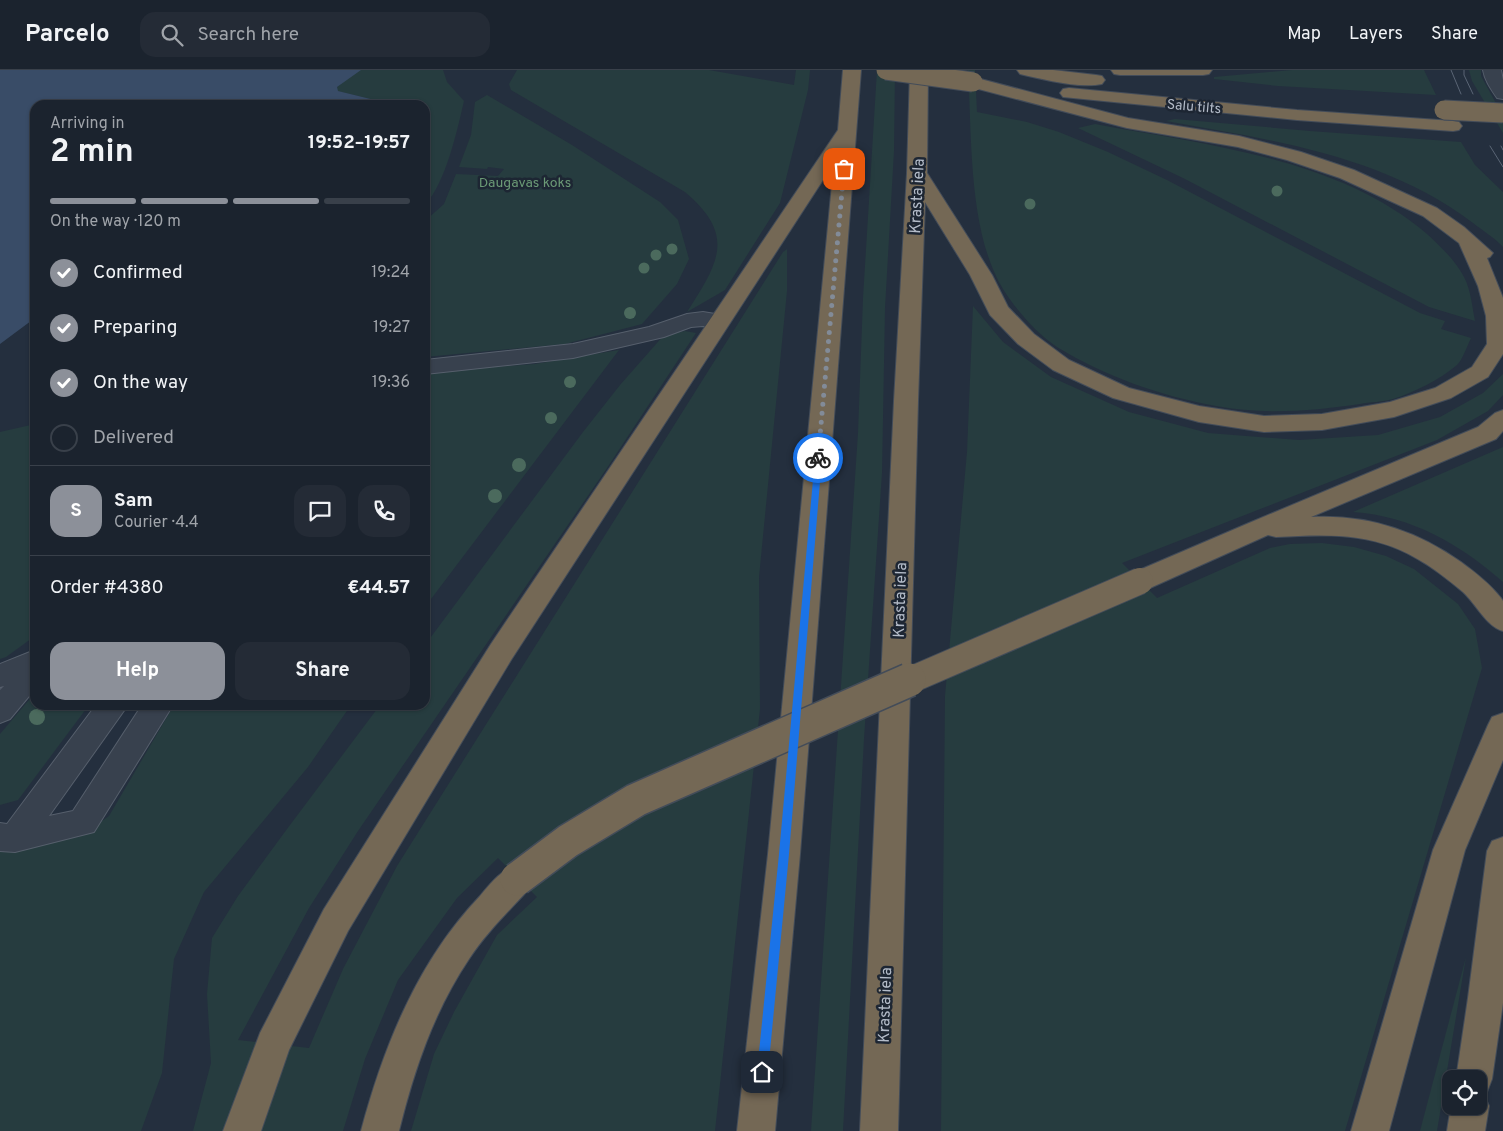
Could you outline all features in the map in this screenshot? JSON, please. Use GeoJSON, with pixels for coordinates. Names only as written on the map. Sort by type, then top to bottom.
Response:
{"type":"FeatureCollection","features":[{"type":"Feature","properties":{"kind":"highway"},"geometry":{"type":"LineString","coordinates":[[756,1131],[783,864],[852,70]]}},
{"type":"Feature","properties":{"kind":"highway","name":"Salu tilts"},"geometry":{"type":"LineString","coordinates":[[886,70],[1142,102],[1503,129]]}},
{"type":"Feature","properties":{"kind":"highway","name":"Krasta iela"},"geometry":{"type":"LineString","coordinates":[[879,1131],[906,401],[917,172],[918,70]]}},
{"type":"Feature","properties":{"kind":"highway","name":"Salu tilts"},"geometry":{"type":"LineString","coordinates":[[1026,70],[1062,77],[1222,93],[1503,113]]}},
{"type":"Feature","properties":{"kind":"highway"},"geometry":{"type":"LineString","coordinates":[[1120,70],[1203,70]]}},
{"type":"Feature","properties":{"kind":"highway"},"geometry":{"type":"LineString","coordinates":[[973,82],[1127,123],[1239,142],[1303,159],[1347,174],[1430,212],[1457,231],[1503,270]]}},
{"type":"Feature","properties":{"kind":"highway"},"geometry":{"type":"LineString","coordinates":[[242,1131],[273,1045],[336,920],[501,652],[847,130]]}},
{"type":"Feature","properties":{"kind":"highway"},"geometry":{"type":"LineString","coordinates":[[917,172],[981,275],[998,310],[1026,339],[1060,365],[1122,393],[1199,414],[1264,424],[1322,422],[1394,409],[1443,393],[1480,372],[1498,344],[1497,316],[1490,286],[1469,242]]}},
{"type":"Feature","properties":{"kind":"highway"},"geometry":{"type":"LineString","coordinates":[[380,1131],[389,1093],[417,1020],[450,957],[482,917],[517,879],[568,841],[636,800],[740,753],[1258,529],[1487,433],[1503,418]]}},
{"type":"Feature","properties":{"kind":"highway"},"geometry":{"type":"LineString","coordinates":[[1258,529],[1326,526],[1379,531],[1414,544],[1480,592],[1503,621]]}},
{"type":"Feature","properties":{"kind":"highway"},"geometry":{"type":"LineString","coordinates":[[1370,1131],[1449,850],[1503,726]]}},
{"type":"Feature","properties":{"kind":"highway"},"geometry":{"type":"LineString","coordinates":[[1475,1070],[1486,998],[1503,851]]}},
{"type":"Feature","properties":{"kind":"highway"},"geometry":{"type":"LineString","coordinates":[[1466,1131],[1469,1115]]}},
{"type":"Feature","properties":{"kind":"street"},"geometry":{"type":"LineString","coordinates":[[1492,70],[1493,78],[1503,94]]}},
{"type":"Feature","properties":{"kind":"street"},"geometry":{"type":"LineString","coordinates":[[430,366],[573,351],[656,332],[687,321],[703,319],[719,321]]}},
{"type":"Feature","properties":{"kind":"street"},"geometry":{"type":"LineString","coordinates":[[0,676],[30,664]]}},
{"type":"Feature","properties":{"kind":"street"},"geometry":{"type":"LineString","coordinates":[[0,711],[30,675]]}},
{"type":"Feature","properties":{"kind":"street"},"geometry":{"type":"LineString","coordinates":[[8,837],[110,710]]}},
{"type":"Feature","properties":{"kind":"street"},"geometry":{"type":"LineString","coordinates":[[8,837],[83,822],[155,710]]}},
{"type":"Feature","properties":{"kind":"green space"},"geometry":{"type":"Polygon","coordinates":[[[356,70],[443,70],[447,82],[464,101],[445,170],[430,198],[430,100],[374,100],[337,91],[337,87],[356,70]]]}},
{"type":"Feature","properties":{"kind":"green space"},"geometry":{"type":"Polygon","coordinates":[[[517,70],[709,70],[794,85],[796,70],[810,70],[808,90],[780,203],[725,290],[687,312],[714,264],[717,236],[712,222],[685,192],[511,90],[509,84],[517,70]]]}},
{"type":"Feature","properties":{"kind":"green space"},"geometry":{"type":"Polygon","coordinates":[[[877,70],[895,70],[894,151],[885,308],[882,473],[864,739],[843,1131],[811,1131],[858,433],[863,298],[877,70]]]}},
{"type":"Feature","properties":{"kind":"green space"},"geometry":{"type":"Polygon","coordinates":[[[968,70],[975,70],[977,112],[1027,122],[1059,132],[1108,152],[1167,180],[1420,313],[1445,321],[1441,329],[1471,338],[1461,359],[1457,365],[1435,381],[1393,399],[1324,409],[1270,411],[1216,406],[1154,391],[1113,376],[1057,347],[1034,328],[1014,305],[1003,289],[992,266],[983,240],[974,183],[968,70]]]}},
{"type":"Feature","properties":{"kind":"green space"},"geometry":{"type":"Polygon","coordinates":[[[1292,70],[1424,70],[1436,95],[1278,86],[1214,79],[1214,77],[1292,70]]]}},
{"type":"Feature","properties":{"kind":"green space"},"geometry":{"type":"Polygon","coordinates":[[[1469,70],[1481,70],[1481,76],[1503,116],[1503,133],[1472,81],[1469,70]]]}},
{"type":"Feature","properties":{"kind":"green space","name":"Daugavas koks"},"geometry":{"type":"Polygon","coordinates":[[[487,95],[572,145],[660,202],[678,220],[689,259],[677,284],[642,324],[565,344],[430,357],[430,217],[444,204],[456,174],[498,176],[504,169],[459,167],[471,135],[475,102],[487,95]]]}},
{"type":"Feature","properties":{"kind":"green space"},"geometry":{"type":"Polygon","coordinates":[[[1175,119],[1461,142],[1475,165],[1503,192],[1503,247],[1473,223],[1439,200],[1403,181],[1365,166],[1287,144],[1166,121],[1175,119]]]}},
{"type":"Feature","properties":{"kind":"green space"},"geometry":{"type":"Polygon","coordinates":[[[1095,124],[1181,139],[1270,158],[1313,171],[1354,188],[1392,208],[1427,234],[1447,254],[1466,282],[1475,321],[1429,307],[1185,179],[1078,128],[1095,124]]]}},
{"type":"Feature","properties":{"kind":"green space"},"geometry":{"type":"Polygon","coordinates":[[[787,249],[787,291],[759,577],[760,709],[715,1131],[411,1131],[434,1054],[454,1012],[497,935],[537,897],[498,858],[457,898],[398,980],[365,1059],[343,1131],[193,1131],[211,1063],[207,994],[212,938],[238,896],[376,710],[430,710],[430,638],[620,385],[664,335],[685,331],[696,333],[607,468],[358,831],[309,908],[238,1040],[309,1048],[343,969],[397,866],[783,252],[787,249]]]}},
{"type":"Feature","properties":{"kind":"green space"},"geometry":{"type":"Polygon","coordinates":[[[973,306],[1003,342],[1051,377],[1129,412],[1208,433],[1299,440],[1378,435],[1440,417],[1483,393],[1503,374],[1503,395],[1488,411],[1437,440],[1122,563],[1157,598],[1270,548],[1290,544],[1322,543],[1354,547],[1386,556],[1414,569],[1458,604],[1475,629],[1482,668],[1345,1131],[941,1131],[945,696],[967,452],[973,306]]]}},
{"type":"Feature","properties":{"kind":"green space"},"geometry":{"type":"Polygon","coordinates":[[[619,350],[430,600],[430,372],[535,364],[619,350]]]}},
{"type":"Feature","properties":{"kind":"green space"},"geometry":{"type":"Polygon","coordinates":[[[30,425],[30,640],[6,657],[0,659],[0,432],[30,425]]]}},
{"type":"Feature","properties":{"kind":"green space"},"geometry":{"type":"Polygon","coordinates":[[[1503,447],[1503,582],[1470,556],[1434,534],[1395,519],[1353,512],[1503,447]]]}},
{"type":"Feature","properties":{"kind":"green space"},"geometry":{"type":"Polygon","coordinates":[[[30,699],[30,710],[85,710],[18,800],[0,805],[0,734],[30,699]]]}},
{"type":"Feature","properties":{"kind":"green space"},"geometry":{"type":"Polygon","coordinates":[[[171,710],[348,710],[308,767],[204,892],[174,959],[162,1073],[141,1131],[0,1131],[0,852],[79,837],[109,816],[171,710]]]}},
{"type":"Feature","properties":{"kind":"green space"},"geometry":{"type":"Polygon","coordinates":[[[1466,957],[1447,1070],[1442,1070],[1442,1101],[1437,1131],[1420,1131],[1466,957]]]}},
{"type":"Feature","properties":{"kind":"water"},"geometry":{"type":"Polygon","coordinates":[[[0,70],[361,70],[337,87],[338,91],[375,100],[30,100],[30,322],[0,344],[0,70]]]}},
{"type":"Feature","properties":{"kind":"tram line"},"geometry":{"type":"LineString","coordinates":[[1451,70],[1461,94]]}},
{"type":"Feature","properties":{"kind":"tram line"},"geometry":{"type":"LineString","coordinates":[[1464,70],[1464,75],[1473,94]]}},
{"type":"Feature","properties":{"kind":"tram line"},"geometry":{"type":"LineString","coordinates":[[1490,146],[1503,167]]}},
{"type":"Feature","properties":{"kind":"tram line"},"geometry":{"type":"LineString","coordinates":[[1501,146],[1503,150]]}},
{"type":"Feature","properties":{"kind":"way so far"},"geometry":{"type":"LineString","coordinates":[[818,458],[844,169]]}},
{"type":"Feature","properties":{"kind":"route"},"geometry":{"type":"LineString","coordinates":[[762,1072],[784,854],[818,458]]}}]}
